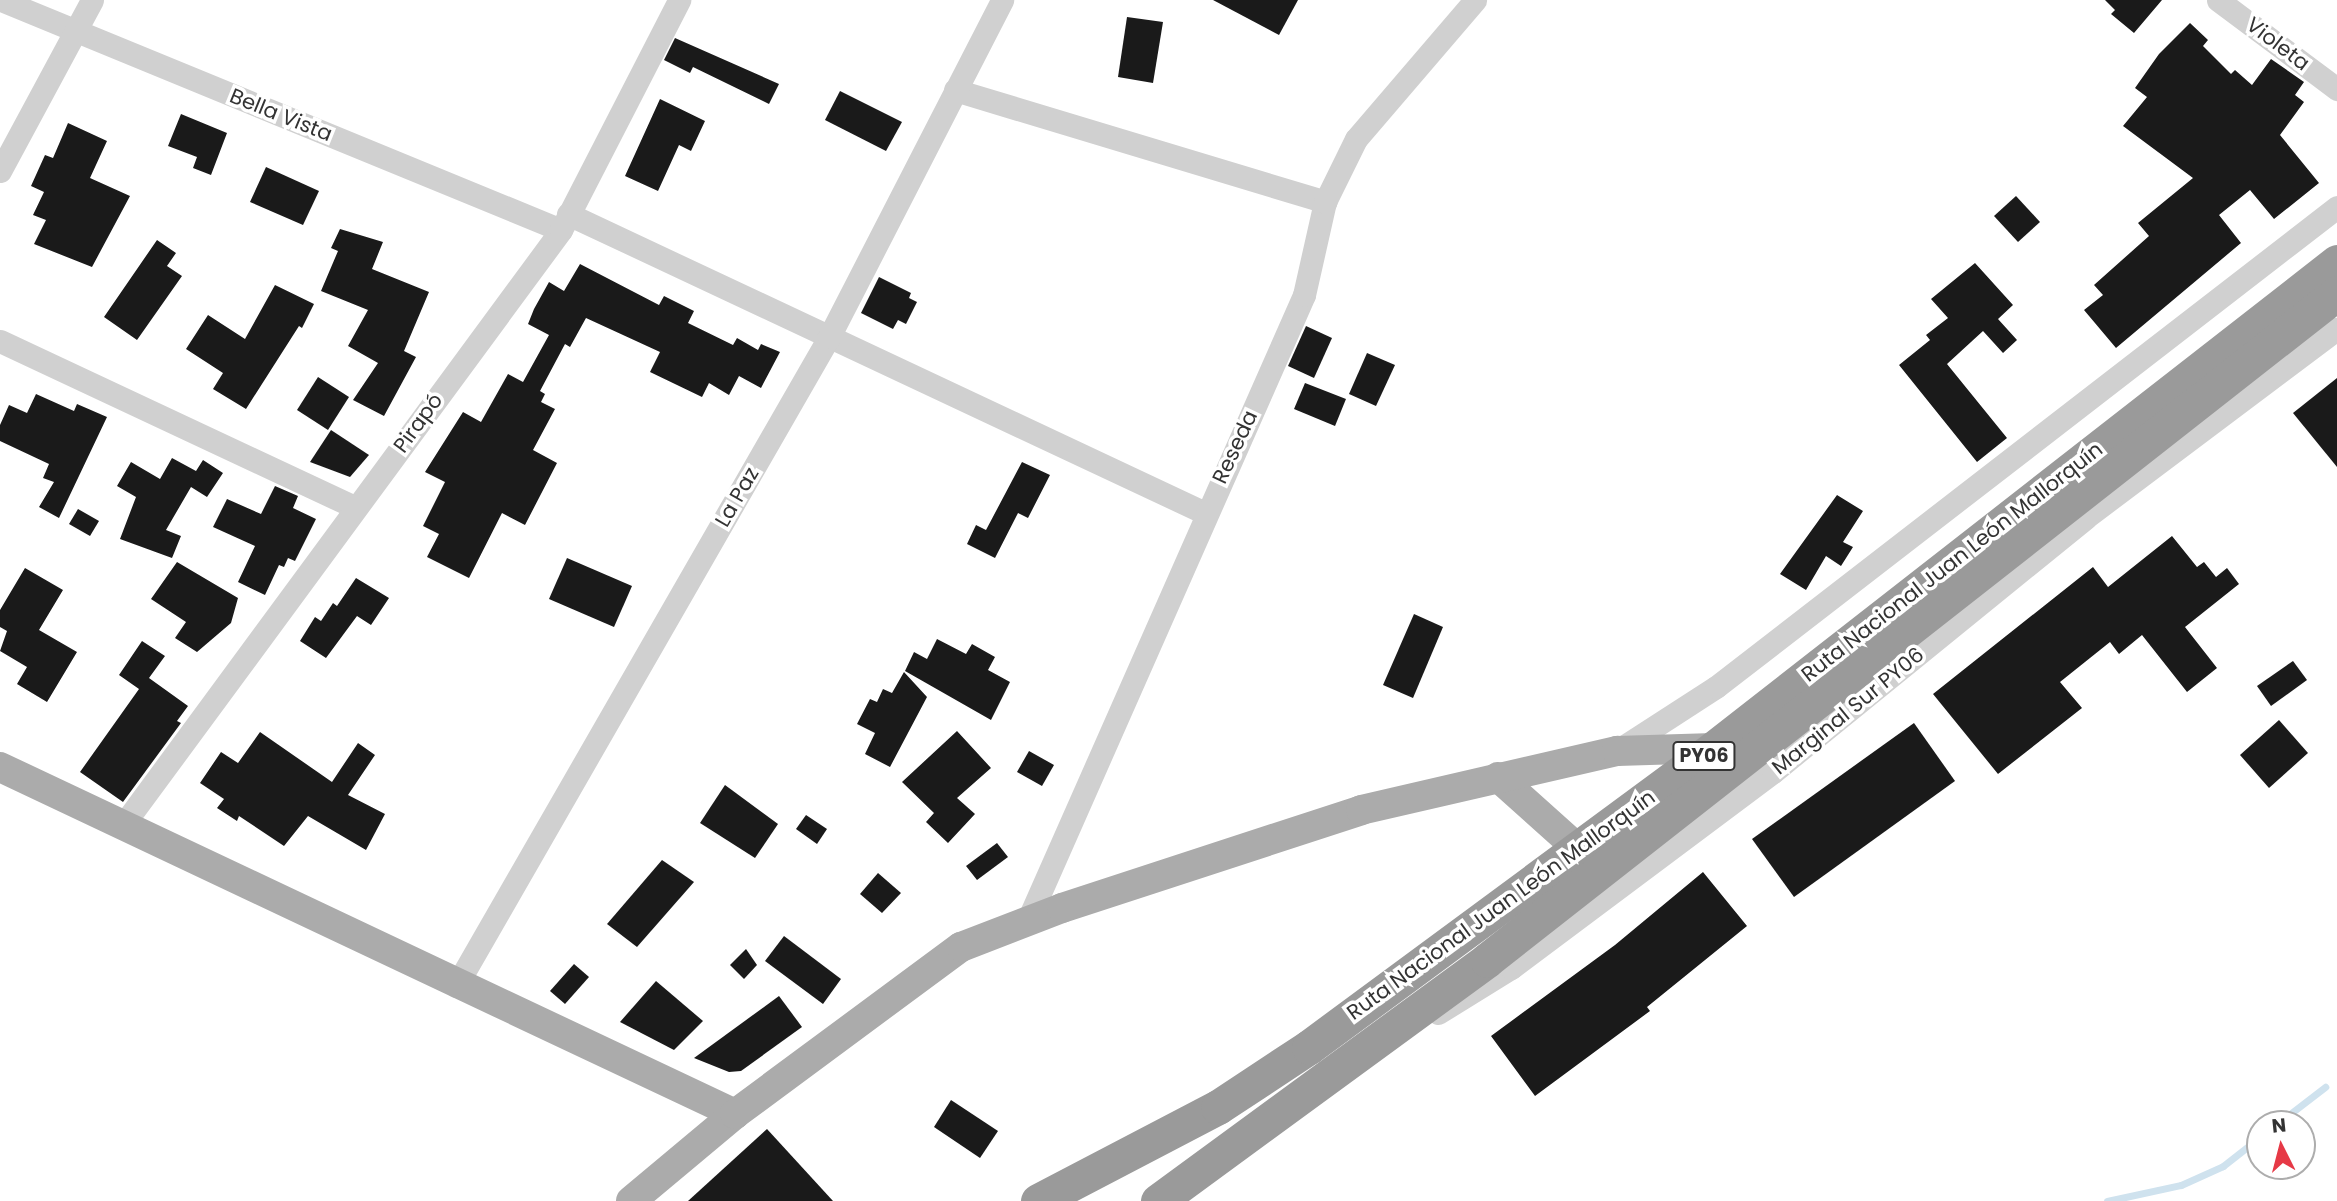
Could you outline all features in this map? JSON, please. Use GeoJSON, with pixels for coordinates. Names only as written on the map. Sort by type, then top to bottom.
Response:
{"type":"FeatureCollection","features":[{"type":"Feature","properties":{"kind":"highway","name":"Ruta Nacional Juan León Mallorquín"},"geometry":{"type":"LineString","coordinates":[[1158,1201],[1487,960],[1588,859],[1714,748],[2337,262]]}},
{"type":"Feature","properties":{"kind":"highway","name":"Ruta Nacional Juan León Mallorquín"},"geometry":{"type":"LineString","coordinates":[[1038,1201],[1218,1107],[1588,859],[2337,293]]}},
{"type":"Feature","properties":{"kind":"highway"},"geometry":{"type":"LineString","coordinates":[[1175,1201],[1209,1163]]}},
{"type":"Feature","properties":{"kind":"main road"},"geometry":{"type":"LineString","coordinates":[[631,1201],[735,1114],[961,947],[1028,920],[1361,810],[1616,751],[1714,748]]}},
{"type":"Feature","properties":{"kind":"main road"},"geometry":{"type":"LineString","coordinates":[[0,767],[456,986],[735,1114]]}},
{"type":"Feature","properties":{"kind":"main road"},"geometry":{"type":"LineString","coordinates":[[1498,777],[1588,859]]}},
{"type":"Feature","properties":{"kind":"street","name":"Bella Vista"},"geometry":{"type":"LineString","coordinates":[[1,0],[564,222],[829,337],[1205,513]]}},
{"type":"Feature","properties":{"kind":"street"},"geometry":{"type":"LineString","coordinates":[[0,171],[92,0]]}},
{"type":"Feature","properties":{"kind":"street","name":"Pirapó"},"geometry":{"type":"LineString","coordinates":[[123,825],[564,222],[680,0]]}},
{"type":"Feature","properties":{"kind":"street","name":"La Paz"},"geometry":{"type":"LineString","coordinates":[[456,986],[829,337],[1002,0]]}},
{"type":"Feature","properties":{"kind":"street","name":"Reseda"},"geometry":{"type":"LineString","coordinates":[[1028,920],[1205,513],[1304,295],[1325,202],[1356,139],[1475,0]]}},
{"type":"Feature","properties":{"kind":"street","name":"Violeta"},"geometry":{"type":"LineString","coordinates":[[2218,0],[2337,89]]}},
{"type":"Feature","properties":{"kind":"street"},"geometry":{"type":"LineString","coordinates":[[956,90],[1325,202]]}},
{"type":"Feature","properties":{"kind":"street"},"geometry":{"type":"LineString","coordinates":[[1616,751],[1716,687],[2337,207]]}},
{"type":"Feature","properties":{"kind":"street","name":"Marginal Sur PY06"},"geometry":{"type":"LineString","coordinates":[[1341,1067],[1465,998],[1522,960],[1773,772],[2085,518],[2337,329]]}},
{"type":"Feature","properties":{"kind":"street"},"geometry":{"type":"LineString","coordinates":[[0,341],[356,508]]}},
{"type":"Feature","properties":{"kind":"building"},"geometry":{"type":"Polygon","coordinates":[[[1213,0],[1298,0],[1279,35],[1213,0]]]}},
{"type":"Feature","properties":{"kind":"building"},"geometry":{"type":"Polygon","coordinates":[[[2105,0],[2162,0],[2134,33],[2111,14],[2115,10],[2105,0]]]}},
{"type":"Feature","properties":{"kind":"building"},"geometry":{"type":"Polygon","coordinates":[[[1127,17],[1163,22],[1153,83],[1118,77],[1127,17]]]}},
{"type":"Feature","properties":{"kind":"building"},"geometry":{"type":"Polygon","coordinates":[[[2190,23],[2208,40],[2203,46],[2231,74],[2235,70],[2252,85],[2271,59],[2304,82],[2295,95],[2304,102],[2280,135],[2319,183],[2274,219],[2250,190],[2219,215],[2241,243],[2116,348],[2084,310],[2103,295],[2094,285],[2149,236],[2138,223],[2193,178],[2123,126],[2147,97],[2135,88],[2159,54],[2190,23]]]}},
{"type":"Feature","properties":{"kind":"building"},"geometry":{"type":"Polygon","coordinates":[[[675,38],[779,84],[769,104],[693,67],[690,73],[664,60],[675,38]]]}},
{"type":"Feature","properties":{"kind":"building"},"geometry":{"type":"Polygon","coordinates":[[[840,91],[902,122],[886,151],[825,120],[840,91]]]}},
{"type":"Feature","properties":{"kind":"building"},"geometry":{"type":"Polygon","coordinates":[[[660,99],[705,121],[691,151],[679,145],[658,191],[625,176],[660,99]]]}},
{"type":"Feature","properties":{"kind":"building"},"geometry":{"type":"Polygon","coordinates":[[[181,114],[227,133],[211,175],[193,168],[197,157],[168,146],[181,114]]]}},
{"type":"Feature","properties":{"kind":"building"},"geometry":{"type":"Polygon","coordinates":[[[68,123],[107,141],[90,178],[130,196],[92,267],[34,244],[46,220],[33,215],[44,192],[31,186],[45,155],[53,158],[68,123]]]}},
{"type":"Feature","properties":{"kind":"building"},"geometry":{"type":"Polygon","coordinates":[[[266,167],[319,191],[303,225],[250,202],[266,167]]]}},
{"type":"Feature","properties":{"kind":"building"},"geometry":{"type":"Polygon","coordinates":[[[2016,196],[2040,222],[2018,242],[1994,216],[2016,196]]]}},
{"type":"Feature","properties":{"kind":"building"},"geometry":{"type":"Polygon","coordinates":[[[340,229],[383,242],[372,269],[429,292],[404,351],[416,357],[384,416],[353,400],[378,363],[348,346],[368,310],[321,291],[338,251],[331,248],[340,229]]]}},
{"type":"Feature","properties":{"kind":"building"},"geometry":{"type":"Polygon","coordinates":[[[157,240],[176,253],[167,266],[182,276],[137,340],[104,317],[157,240]]]}},
{"type":"Feature","properties":{"kind":"building"},"geometry":{"type":"Polygon","coordinates":[[[1975,263],[2013,305],[1998,319],[2017,340],[2003,353],[1983,331],[1947,364],[2007,438],[1977,462],[1899,365],[1930,340],[1926,335],[1948,318],[1931,299],[1975,263]]]}},
{"type":"Feature","properties":{"kind":"building"},"geometry":{"type":"Polygon","coordinates":[[[580,264],[659,305],[664,296],[694,311],[688,323],[733,345],[737,338],[758,350],[761,344],[780,352],[761,388],[739,376],[729,395],[709,383],[702,397],[650,372],[660,352],[586,318],[570,347],[565,344],[540,391],[545,394],[541,402],[555,409],[533,450],[557,463],[525,525],[502,513],[469,578],[427,557],[439,534],[423,526],[445,482],[425,472],[463,412],[481,422],[508,374],[523,382],[549,335],[528,324],[534,309],[549,282],[564,291],[580,264]]]}},
{"type":"Feature","properties":{"kind":"building"},"geometry":{"type":"Polygon","coordinates":[[[879,277],[911,293],[909,298],[917,302],[906,324],[898,320],[893,329],[861,313],[879,277]]]}},
{"type":"Feature","properties":{"kind":"building"},"geometry":{"type":"Polygon","coordinates":[[[275,285],[314,304],[302,328],[299,326],[246,409],[213,389],[223,373],[186,349],[208,315],[245,339],[275,285]]]}},
{"type":"Feature","properties":{"kind":"building"},"geometry":{"type":"Polygon","coordinates":[[[1306,326],[1332,338],[1314,378],[1288,366],[1306,326]]]}},
{"type":"Feature","properties":{"kind":"building"},"geometry":{"type":"Polygon","coordinates":[[[1367,353],[1395,365],[1376,406],[1349,394],[1367,353]]]}},
{"type":"Feature","properties":{"kind":"building"},"geometry":{"type":"Polygon","coordinates":[[[318,377],[349,397],[328,430],[297,410],[318,377]]]}},
{"type":"Feature","properties":{"kind":"building"},"geometry":{"type":"Polygon","coordinates":[[[2337,378],[2337,467],[2293,413],[2337,378]]]}},
{"type":"Feature","properties":{"kind":"building"},"geometry":{"type":"Polygon","coordinates":[[[1305,383],[1346,399],[1335,426],[1294,409],[1305,383]]]}},
{"type":"Feature","properties":{"kind":"building"},"geometry":{"type":"Polygon","coordinates":[[[36,394],[74,411],[77,404],[107,417],[59,518],[39,507],[54,482],[43,478],[49,464],[0,441],[0,425],[9,405],[27,413],[36,394]]]}},
{"type":"Feature","properties":{"kind":"building"},"geometry":{"type":"Polygon","coordinates":[[[331,430],[369,455],[350,477],[310,462],[331,430]]]}},
{"type":"Feature","properties":{"kind":"building"},"geometry":{"type":"Polygon","coordinates":[[[172,458],[196,471],[203,460],[223,473],[207,497],[191,487],[166,530],[181,536],[172,558],[120,539],[136,497],[117,486],[131,462],[160,479],[172,458]]]}},
{"type":"Feature","properties":{"kind":"building"},"geometry":{"type":"Polygon","coordinates":[[[1022,462],[1050,475],[1028,518],[1018,513],[995,558],[967,544],[976,525],[986,530],[1022,462]]]}},
{"type":"Feature","properties":{"kind":"building"},"geometry":{"type":"Polygon","coordinates":[[[275,486],[298,496],[293,508],[316,519],[295,561],[288,558],[284,567],[279,565],[265,595],[238,582],[255,546],[213,527],[227,499],[261,514],[275,486]]]}},
{"type":"Feature","properties":{"kind":"building"},"geometry":{"type":"Polygon","coordinates":[[[1837,495],[1863,511],[1843,542],[1853,547],[1841,566],[1826,556],[1806,590],[1780,574],[1837,495]]]}},
{"type":"Feature","properties":{"kind":"building"},"geometry":{"type":"Polygon","coordinates":[[[78,509],[99,521],[90,536],[69,524],[78,509]]]}},
{"type":"Feature","properties":{"kind":"building"},"geometry":{"type":"Polygon","coordinates":[[[2172,536],[2197,567],[2204,562],[2216,577],[2227,568],[2239,584],[2185,627],[2217,668],[2187,692],[2142,635],[2119,654],[2110,642],[2060,682],[2082,708],[1998,774],[1933,694],[2093,567],[2108,587],[2172,536]]]}},
{"type":"Feature","properties":{"kind":"building"},"geometry":{"type":"Polygon","coordinates":[[[567,558],[632,586],[614,627],[549,599],[567,558]]]}},
{"type":"Feature","properties":{"kind":"building"},"geometry":{"type":"Polygon","coordinates":[[[177,562],[238,598],[231,623],[197,652],[175,638],[186,622],[151,599],[177,562]]]}},
{"type":"Feature","properties":{"kind":"building"},"geometry":{"type":"Polygon","coordinates":[[[25,568],[63,590],[39,630],[77,652],[47,702],[17,684],[27,667],[0,651],[7,631],[0,627],[0,610],[25,568]]]}},
{"type":"Feature","properties":{"kind":"building"},"geometry":{"type":"Polygon","coordinates":[[[356,578],[389,598],[371,625],[357,616],[326,658],[300,641],[315,617],[321,621],[333,603],[337,606],[356,578]]]}},
{"type":"Feature","properties":{"kind":"building"},"geometry":{"type":"Polygon","coordinates":[[[1414,614],[1443,627],[1413,698],[1383,685],[1414,614]]]}},
{"type":"Feature","properties":{"kind":"building"},"geometry":{"type":"Polygon","coordinates":[[[937,639],[966,654],[972,644],[995,657],[988,670],[1010,682],[991,720],[905,671],[914,652],[927,659],[937,639]]]}},
{"type":"Feature","properties":{"kind":"building"},"geometry":{"type":"Polygon","coordinates":[[[142,641],[165,656],[149,678],[188,706],[177,721],[181,723],[123,802],[80,772],[139,689],[119,675],[142,641]]]}},
{"type":"Feature","properties":{"kind":"building"},"geometry":{"type":"Polygon","coordinates":[[[2293,661],[2307,680],[2271,706],[2257,686],[2293,661]]]}},
{"type":"Feature","properties":{"kind":"building"},"geometry":{"type":"Polygon","coordinates":[[[904,672],[927,697],[890,767],[865,754],[875,733],[857,724],[870,699],[877,702],[883,689],[892,693],[904,672]]]}},
{"type":"Feature","properties":{"kind":"building"},"geometry":{"type":"Polygon","coordinates":[[[2279,720],[2308,753],[2269,788],[2240,755],[2279,720]]]}},
{"type":"Feature","properties":{"kind":"building"},"geometry":{"type":"Polygon","coordinates":[[[1914,723],[1955,781],[1794,897],[1752,839],[1914,723]]]}},
{"type":"Feature","properties":{"kind":"building"},"geometry":{"type":"Polygon","coordinates":[[[957,731],[991,768],[957,798],[975,814],[948,843],[926,822],[934,813],[902,782],[957,731]]]}},
{"type":"Feature","properties":{"kind":"building"},"geometry":{"type":"Polygon","coordinates":[[[260,732],[332,782],[358,743],[375,755],[348,795],[385,814],[366,850],[308,816],[284,846],[239,816],[237,821],[217,808],[224,799],[200,783],[221,752],[238,763],[260,732]]]}},
{"type":"Feature","properties":{"kind":"building"},"geometry":{"type":"Polygon","coordinates":[[[1029,751],[1054,765],[1042,786],[1017,772],[1029,751]]]}},
{"type":"Feature","properties":{"kind":"building"},"geometry":{"type":"Polygon","coordinates":[[[725,785],[778,824],[755,858],[700,823],[725,785]]]}},
{"type":"Feature","properties":{"kind":"building"},"geometry":{"type":"Polygon","coordinates":[[[806,815],[827,829],[817,844],[796,829],[806,815]]]}},
{"type":"Feature","properties":{"kind":"building"},"geometry":{"type":"Polygon","coordinates":[[[997,843],[1008,857],[977,880],[966,866],[997,843]]]}},
{"type":"Feature","properties":{"kind":"building"},"geometry":{"type":"Polygon","coordinates":[[[662,860],[694,882],[637,947],[607,924],[662,860]]]}},
{"type":"Feature","properties":{"kind":"building"},"geometry":{"type":"Polygon","coordinates":[[[1703,872],[1747,926],[1647,1007],[1650,1011],[1535,1096],[1491,1036],[1615,945],[1703,872]]]}},
{"type":"Feature","properties":{"kind":"building"},"geometry":{"type":"Polygon","coordinates":[[[878,873],[901,893],[882,913],[860,894],[878,873]]]}},
{"type":"Feature","properties":{"kind":"building"},"geometry":{"type":"Polygon","coordinates":[[[784,936],[841,979],[823,1004],[765,961],[784,936]]]}},
{"type":"Feature","properties":{"kind":"building"},"geometry":{"type":"Polygon","coordinates":[[[746,949],[757,965],[744,979],[730,965],[746,949]]]}},
{"type":"Feature","properties":{"kind":"building"},"geometry":{"type":"Polygon","coordinates":[[[574,964],[589,977],[565,1004],[550,991],[574,964]]]}},
{"type":"Feature","properties":{"kind":"building"},"geometry":{"type":"Polygon","coordinates":[[[656,981],[703,1021],[674,1050],[620,1022],[656,981]]]}},
{"type":"Feature","properties":{"kind":"building"},"geometry":{"type":"Polygon","coordinates":[[[779,996],[802,1027],[741,1071],[729,1072],[694,1058],[779,996]]]}},
{"type":"Feature","properties":{"kind":"building"},"geometry":{"type":"Polygon","coordinates":[[[951,1100],[998,1131],[980,1158],[934,1127],[951,1100]]]}},
{"type":"Feature","properties":{"kind":"building"},"geometry":{"type":"Polygon","coordinates":[[[767,1129],[833,1201],[688,1201],[767,1129]]]}},
{"type":"Feature","properties":{"kind":"waterway"},"geometry":{"type":"LineString","coordinates":[[2295,1110],[2325,1087]]}},
{"type":"Feature","properties":{"kind":"waterway"},"geometry":{"type":"LineString","coordinates":[[2107,1201],[2181,1185],[2223,1166],[2246,1148]]}}]}
